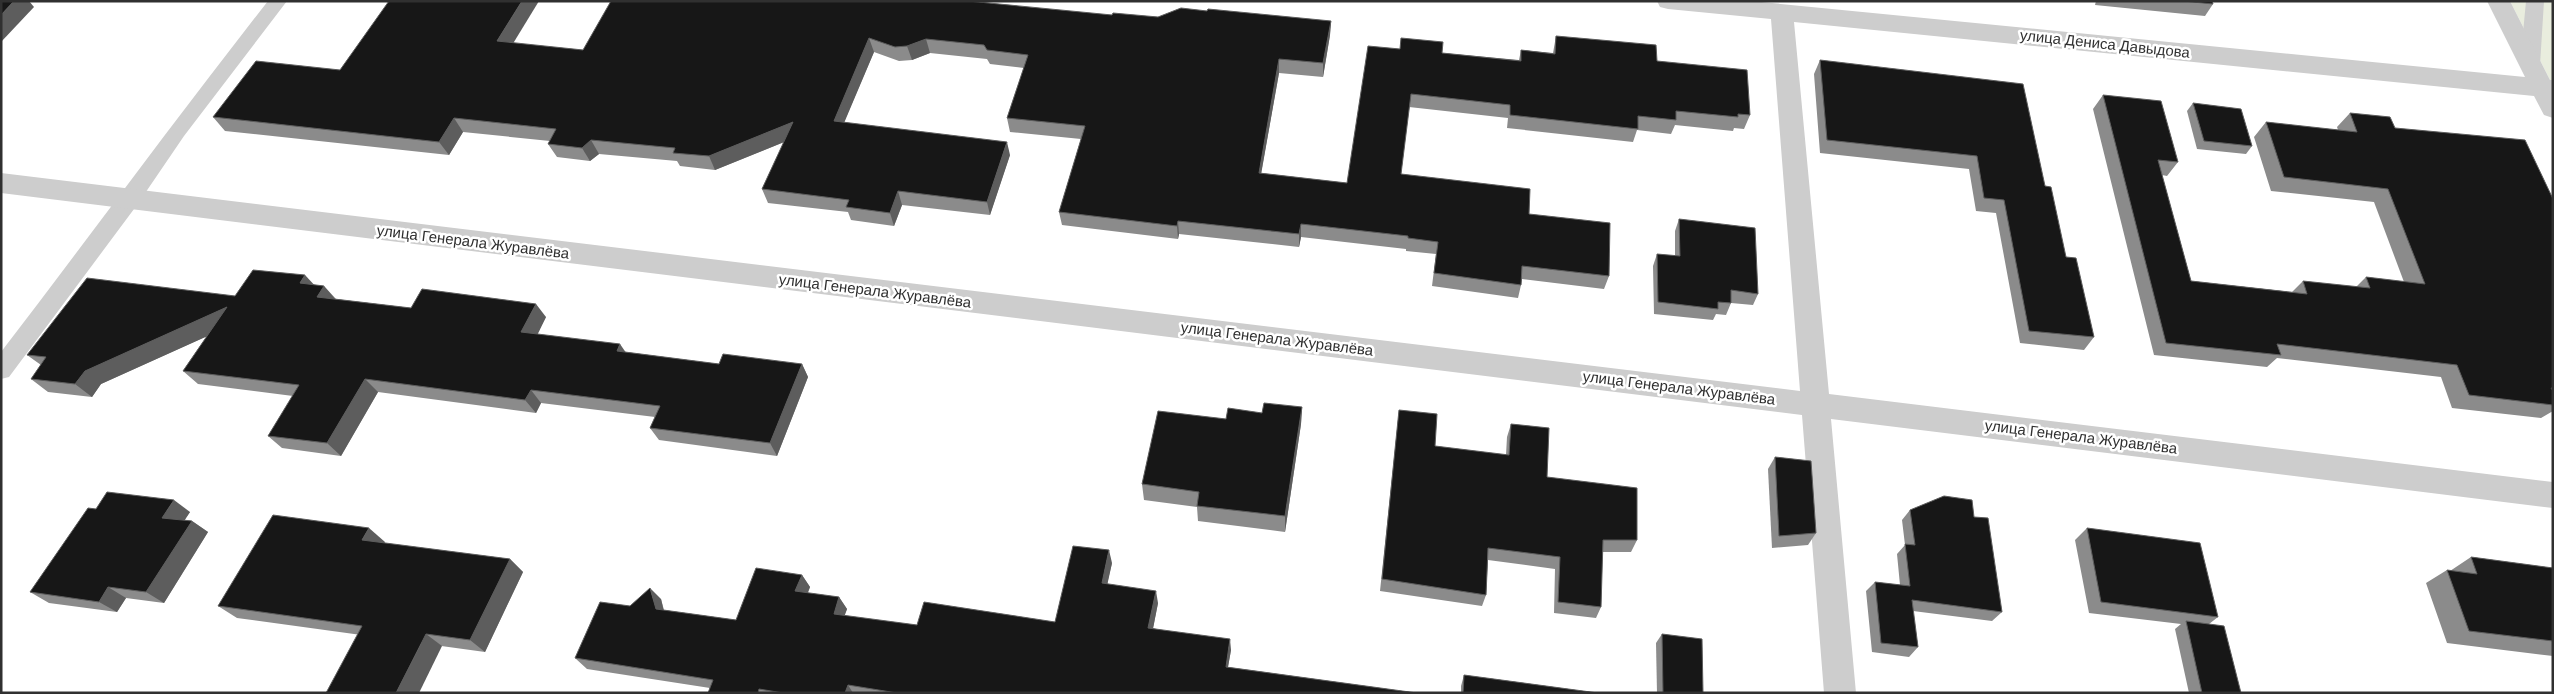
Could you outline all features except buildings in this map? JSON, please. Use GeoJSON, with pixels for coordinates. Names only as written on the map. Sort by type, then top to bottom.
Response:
{"type":"FeatureCollection","features":[{"type":"Feature","properties":{"kind":"street","name":"улица Дениса Давыдова"},"geometry":{"type":"LineString","coordinates":[[1668,1],[1783,7],[2547,88]]}},
{"type":"Feature","properties":{"kind":"street"},"geometry":{"type":"LineString","coordinates":[[2498,1],[2530,65],[2547,88],[2553,109]]}},
{"type":"Feature","properties":{"kind":"street"},"geometry":{"type":"LineString","coordinates":[[1783,7],[1840,693]]}},
{"type":"Feature","properties":{"kind":"street","name":"улица Генерала Журавлёва"},"geometry":{"type":"LineString","coordinates":[[1,183],[2553,495]]}},
{"type":"Feature","properties":{"kind":"lane"},"geometry":{"type":"LineString","coordinates":[[1,370],[130,199],[177,131],[278,1]]}},
{"type":"Feature","properties":{"kind":"lane"},"geometry":{"type":"LineString","coordinates":[[2530,65],[2535,1]]}},
{"type":"Feature","properties":{"kind":"shaded area"},"geometry":{"type":"Polygon","coordinates":[[[2510,1],[2553,1],[2553,80],[2550,80],[2510,1]]]}}]}
